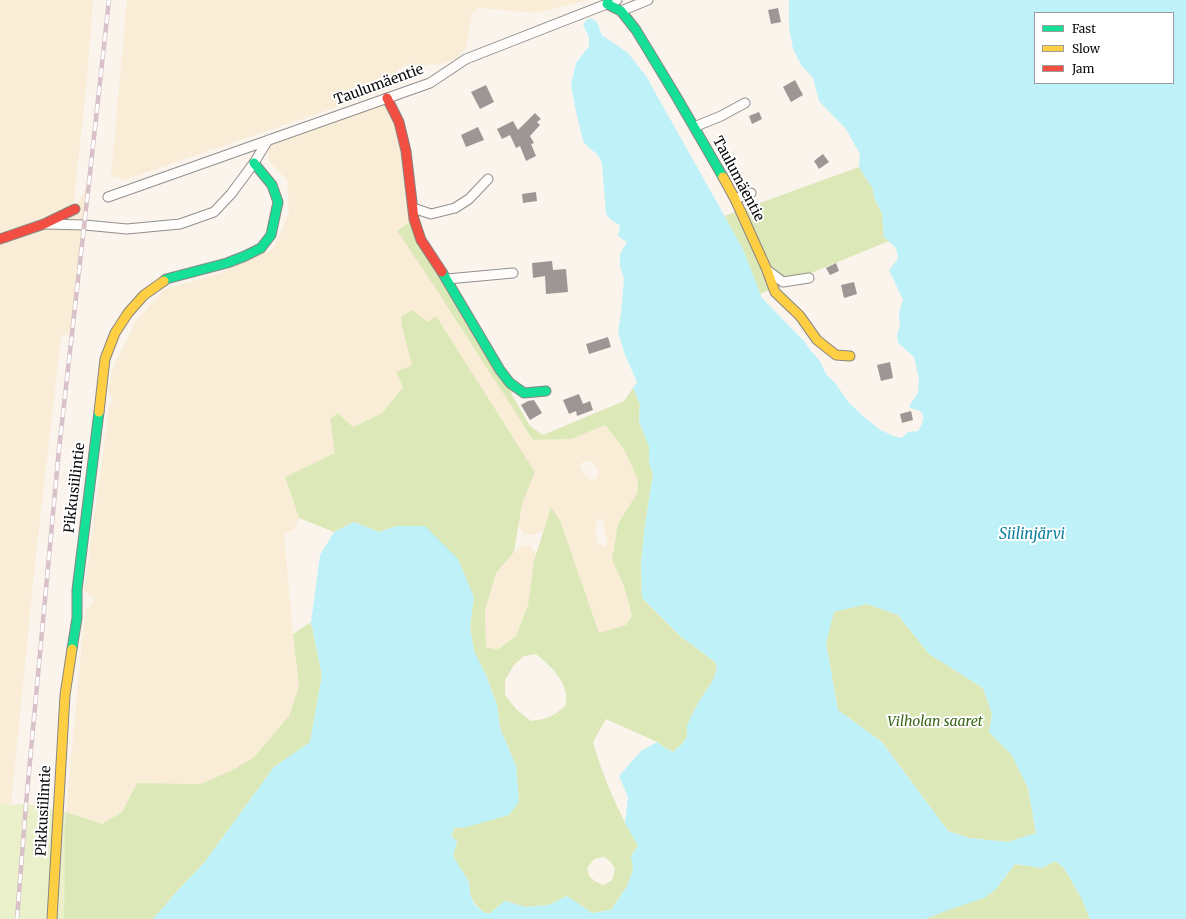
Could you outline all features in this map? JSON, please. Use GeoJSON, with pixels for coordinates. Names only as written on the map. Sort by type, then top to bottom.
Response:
{"type":"FeatureCollection","features":[{"type":"Feature","properties":{"kind":"street","name":"Taulumäentie"},"geometry":{"type":"LineString","coordinates":[[108,197],[430,82],[466,58],[608,2],[617,0]]}},
{"type":"Feature","properties":{"kind":"street"},"geometry":{"type":"LineString","coordinates":[[620,11],[648,0]]}},
{"type":"Feature","properties":{"kind":"street","name":"Taulumäentie"},"geometry":{"type":"LineString","coordinates":[[608,2],[620,11],[636,30],[694,127],[735,199],[767,270],[775,292],[800,316],[817,340],[836,355],[850,356]]}},
{"type":"Feature","properties":{"kind":"street"},"geometry":{"type":"LineString","coordinates":[[387,98],[399,122],[406,151],[414,219],[422,240],[447,279],[500,370],[510,383],[524,393],[546,391]]}},
{"type":"Feature","properties":{"kind":"street"},"geometry":{"type":"LineString","coordinates":[[694,127],[721,116],[745,103]]}},
{"type":"Feature","properties":{"kind":"street"},"geometry":{"type":"LineString","coordinates":[[44,224],[85,225],[127,229],[180,224],[214,212],[231,194],[254,163],[268,140]]}},
{"type":"Feature","properties":{"kind":"street","name":"Pikkusiilintie"},"geometry":{"type":"LineString","coordinates":[[52,919],[65,695],[77,618],[77,590],[105,359],[115,333],[128,313],[144,295],[166,279],[227,263],[245,256],[261,248],[271,235],[278,202],[272,185],[254,163]]}},
{"type":"Feature","properties":{"kind":"street"},"geometry":{"type":"LineString","coordinates":[[412,208],[430,214],[455,208],[469,199],[488,179]]}},
{"type":"Feature","properties":{"kind":"street"},"geometry":{"type":"LineString","coordinates":[[735,199],[751,193]]}},
{"type":"Feature","properties":{"kind":"street"},"geometry":{"type":"LineString","coordinates":[[0,239],[44,224],[75,209]]}},
{"type":"Feature","properties":{"kind":"street"},"geometry":{"type":"LineString","coordinates":[[767,270],[783,282],[809,278]]}},
{"type":"Feature","properties":{"kind":"street"},"geometry":{"type":"LineString","coordinates":[[447,279],[513,272]]}},
{"type":"Feature","properties":{"kind":"shaded area"},"geometry":{"type":"Polygon","coordinates":[[[0,0],[93,0],[88,67],[74,202],[46,223],[75,209],[89,182],[73,330],[61,337],[34,573],[11,805],[0,803],[0,0]]]}},
{"type":"Feature","properties":{"kind":"shaded area"},"geometry":{"type":"Polygon","coordinates":[[[127,0],[588,0],[536,13],[478,8],[472,14],[466,48],[456,59],[441,64],[402,66],[390,79],[386,90],[124,180],[111,176],[127,0]]]}},
{"type":"Feature","properties":{"kind":"shaded area"},"geometry":{"type":"Polygon","coordinates":[[[387,98],[399,122],[414,219],[397,231],[533,440],[572,439],[605,425],[624,449],[638,480],[637,493],[618,524],[612,560],[624,586],[632,616],[626,625],[599,634],[560,520],[551,507],[543,531],[533,535],[524,534],[519,526],[522,504],[535,472],[436,317],[428,322],[402,327],[412,365],[396,372],[403,387],[382,413],[352,427],[338,413],[335,453],[285,477],[299,518],[294,530],[284,533],[299,686],[289,716],[254,757],[233,770],[200,784],[137,783],[122,812],[102,824],[66,812],[85,610],[92,605],[94,599],[84,591],[109,407],[113,402],[108,390],[114,365],[135,322],[165,289],[220,273],[273,249],[289,212],[287,180],[269,161],[268,140],[387,98]],[[585,461],[580,464],[584,474],[590,480],[597,478],[598,471],[593,462],[585,461]],[[598,518],[595,528],[598,543],[604,547],[607,544],[603,519],[598,518]]]}},
{"type":"Feature","properties":{"kind":"shaded area"},"geometry":{"type":"Polygon","coordinates":[[[524,545],[530,546],[536,554],[528,605],[516,636],[497,650],[486,647],[485,611],[496,573],[514,552],[524,545]]]}},
{"type":"Feature","properties":{"kind":"green space"},"geometry":{"type":"Polygon","coordinates":[[[859,167],[872,187],[875,200],[882,213],[884,237],[889,241],[760,294],[743,249],[724,216],[859,167]]]}},
{"type":"Feature","properties":{"kind":"green space"},"geometry":{"type":"Polygon","coordinates":[[[414,219],[510,383],[512,395],[530,426],[543,435],[624,401],[633,388],[640,404],[639,421],[649,447],[649,463],[653,474],[641,564],[642,598],[679,635],[715,662],[717,669],[712,682],[698,703],[687,725],[687,737],[673,752],[657,742],[606,719],[593,742],[612,795],[638,846],[631,856],[634,869],[627,886],[611,910],[592,913],[567,896],[549,905],[526,907],[505,901],[489,914],[482,911],[475,904],[470,894],[469,882],[453,856],[457,841],[451,836],[455,827],[509,815],[519,802],[516,766],[500,728],[497,705],[486,675],[474,652],[470,627],[474,597],[397,526],[379,532],[354,522],[334,532],[299,518],[285,477],[335,453],[330,419],[338,413],[353,427],[382,413],[403,387],[396,372],[412,365],[402,327],[401,317],[412,310],[427,322],[436,316],[535,472],[522,504],[514,552],[496,573],[485,611],[486,647],[497,650],[516,636],[528,605],[534,561],[551,507],[560,520],[599,633],[626,625],[632,616],[624,586],[612,560],[618,524],[637,493],[638,480],[624,449],[605,425],[572,439],[533,440],[397,231],[414,219]],[[536,654],[524,656],[514,665],[505,680],[505,695],[516,709],[531,721],[553,715],[565,706],[566,698],[562,682],[559,677],[536,654]],[[604,857],[594,859],[587,868],[589,876],[596,882],[604,885],[612,880],[615,869],[610,861],[604,857]]]}},
{"type":"Feature","properties":{"kind":"green space","name":"Vilholan saaret"},"geometry":{"type":"Polygon","coordinates":[[[867,604],[898,615],[929,654],[983,688],[992,714],[989,732],[1011,754],[1028,788],[1036,833],[1008,842],[969,838],[948,831],[882,742],[838,710],[826,643],[834,611],[867,604]]]}},
{"type":"Feature","properties":{"kind":"green space"},"geometry":{"type":"Polygon","coordinates":[[[311,622],[322,675],[310,743],[274,767],[204,863],[153,919],[64,919],[66,812],[102,824],[122,812],[137,783],[200,784],[233,770],[254,757],[289,716],[299,686],[293,634],[311,622]]]}},
{"type":"Feature","properties":{"kind":"green space"},"geometry":{"type":"Polygon","coordinates":[[[0,803],[11,805],[26,804],[66,812],[64,919],[0,919],[0,803]]]}},
{"type":"Feature","properties":{"kind":"green space"},"geometry":{"type":"Polygon","coordinates":[[[1055,861],[1064,868],[1082,899],[1090,919],[926,919],[1003,880],[1015,864],[1042,868],[1055,861]]]}},
{"type":"Feature","properties":{"kind":"water","name":"Siilinjärvi"},"geometry":{"type":"Polygon","coordinates":[[[789,0],[1186,0],[1186,919],[1090,919],[1082,899],[1064,868],[1055,861],[1042,868],[1015,864],[995,890],[984,898],[926,919],[153,919],[204,863],[274,767],[310,742],[322,675],[311,622],[320,555],[334,532],[354,522],[379,532],[397,526],[425,526],[458,559],[474,597],[470,627],[474,651],[486,675],[497,705],[500,728],[516,766],[519,802],[509,815],[463,828],[455,827],[451,836],[457,841],[453,856],[469,882],[470,894],[474,904],[482,911],[489,914],[505,901],[526,907],[549,905],[567,896],[592,913],[611,910],[627,886],[633,870],[631,856],[638,846],[625,823],[628,797],[619,776],[641,751],[657,742],[673,752],[682,744],[687,737],[687,725],[698,703],[712,682],[717,669],[715,662],[679,635],[642,598],[641,564],[653,474],[649,463],[649,447],[639,421],[640,404],[633,388],[637,382],[625,355],[618,332],[624,279],[620,266],[620,254],[627,242],[618,236],[620,225],[611,220],[606,214],[602,163],[597,154],[583,141],[571,85],[576,63],[589,46],[589,37],[583,25],[586,20],[591,18],[597,22],[602,35],[628,53],[646,76],[743,249],[762,298],[804,341],[820,361],[826,374],[836,384],[849,403],[879,429],[901,438],[908,432],[918,431],[922,424],[923,414],[909,406],[918,392],[919,380],[914,357],[898,343],[897,335],[900,326],[899,313],[903,300],[889,270],[898,259],[896,248],[884,237],[882,213],[875,200],[872,187],[859,167],[860,154],[846,129],[819,101],[813,78],[801,65],[793,49],[789,27],[789,0]],[[867,604],[834,612],[826,643],[838,710],[882,742],[948,831],[969,838],[1008,842],[1036,833],[1028,788],[1011,754],[989,732],[992,714],[983,688],[929,654],[898,615],[867,604]]]}},
{"type":"Feature","properties":{"kind":"building"},"geometry":{"type":"Polygon","coordinates":[[[778,8],[781,22],[771,24],[768,10],[778,8]]]}},
{"type":"Feature","properties":{"kind":"building"},"geometry":{"type":"Polygon","coordinates":[[[795,80],[803,95],[791,102],[783,87],[795,80]]]}},
{"type":"Feature","properties":{"kind":"building"},"geometry":{"type":"Polygon","coordinates":[[[486,85],[494,102],[480,109],[471,92],[486,85]]]}},
{"type":"Feature","properties":{"kind":"building"},"geometry":{"type":"Polygon","coordinates":[[[759,112],[762,119],[752,124],[749,116],[759,112]]]}},
{"type":"Feature","properties":{"kind":"building"},"geometry":{"type":"Polygon","coordinates":[[[535,113],[541,119],[537,122],[540,125],[530,136],[534,143],[531,144],[536,156],[526,161],[520,146],[516,148],[510,135],[502,139],[497,129],[513,121],[518,130],[535,113]]]}},
{"type":"Feature","properties":{"kind":"building"},"geometry":{"type":"Polygon","coordinates":[[[478,127],[484,140],[466,147],[461,135],[478,127]]]}},
{"type":"Feature","properties":{"kind":"building"},"geometry":{"type":"Polygon","coordinates":[[[823,154],[829,162],[819,169],[814,161],[823,154]]]}},
{"type":"Feature","properties":{"kind":"building"},"geometry":{"type":"Polygon","coordinates":[[[536,192],[537,201],[523,203],[522,194],[536,192]]]}},
{"type":"Feature","properties":{"kind":"building"},"geometry":{"type":"Polygon","coordinates":[[[552,261],[553,270],[566,269],[568,292],[546,294],[545,276],[533,278],[532,263],[552,261]]]}},
{"type":"Feature","properties":{"kind":"building"},"geometry":{"type":"Polygon","coordinates":[[[836,263],[839,271],[830,275],[826,268],[836,263]]]}},
{"type":"Feature","properties":{"kind":"building"},"geometry":{"type":"Polygon","coordinates":[[[854,282],[857,294],[844,298],[841,285],[854,282]]]}},
{"type":"Feature","properties":{"kind":"building"},"geometry":{"type":"Polygon","coordinates":[[[608,337],[611,347],[589,354],[586,344],[608,337]]]}},
{"type":"Feature","properties":{"kind":"building"},"geometry":{"type":"Polygon","coordinates":[[[890,362],[893,378],[881,381],[877,365],[890,362]]]}},
{"type":"Feature","properties":{"kind":"building"},"geometry":{"type":"Polygon","coordinates":[[[579,394],[583,404],[590,401],[593,410],[577,416],[576,411],[569,414],[563,400],[579,394]]]}},
{"type":"Feature","properties":{"kind":"building"},"geometry":{"type":"Polygon","coordinates":[[[534,400],[542,413],[530,420],[521,405],[528,401],[534,400]]]}},
{"type":"Feature","properties":{"kind":"building"},"geometry":{"type":"Polygon","coordinates":[[[911,411],[913,420],[902,423],[900,414],[911,411]]]}},
{"type":"Feature","properties":{"kind":"railway"},"geometry":{"type":"LineString","coordinates":[[17,919],[26,804],[59,449],[109,0]]}},
{"type":"Feature","properties":{"kind":"traffic: fast"},"geometry":{"type":"LineString","coordinates":[[608,0],[607,4],[621,11],[636,30],[723,177]]}},
{"type":"Feature","properties":{"kind":"traffic: fast"},"geometry":{"type":"LineString","coordinates":[[164,281],[166,279],[227,263],[245,256],[261,248],[271,235],[278,202],[272,185],[254,163]]}},
{"type":"Feature","properties":{"kind":"traffic: fast"},"geometry":{"type":"LineString","coordinates":[[442,272],[500,370],[510,383],[524,393],[546,391]]}},
{"type":"Feature","properties":{"kind":"traffic: fast"},"geometry":{"type":"LineString","coordinates":[[72,649],[77,618],[77,590],[99,412]]}},
{"type":"Feature","properties":{"kind":"traffic: slow"},"geometry":{"type":"LineString","coordinates":[[723,177],[735,199],[767,270],[775,292],[800,316],[817,340],[836,355],[850,356]]}},
{"type":"Feature","properties":{"kind":"traffic: slow"},"geometry":{"type":"LineString","coordinates":[[99,412],[105,359],[115,333],[128,313],[144,295],[164,281]]}},
{"type":"Feature","properties":{"kind":"traffic: slow"},"geometry":{"type":"LineString","coordinates":[[52,919],[65,695],[72,649]]}},
{"type":"Feature","properties":{"kind":"traffic: jam"},"geometry":{"type":"LineString","coordinates":[[387,98],[399,122],[406,151],[414,219],[421,240],[442,272]]}},
{"type":"Feature","properties":{"kind":"traffic: jam"},"geometry":{"type":"LineString","coordinates":[[0,239],[44,224],[75,209]]}}]}
